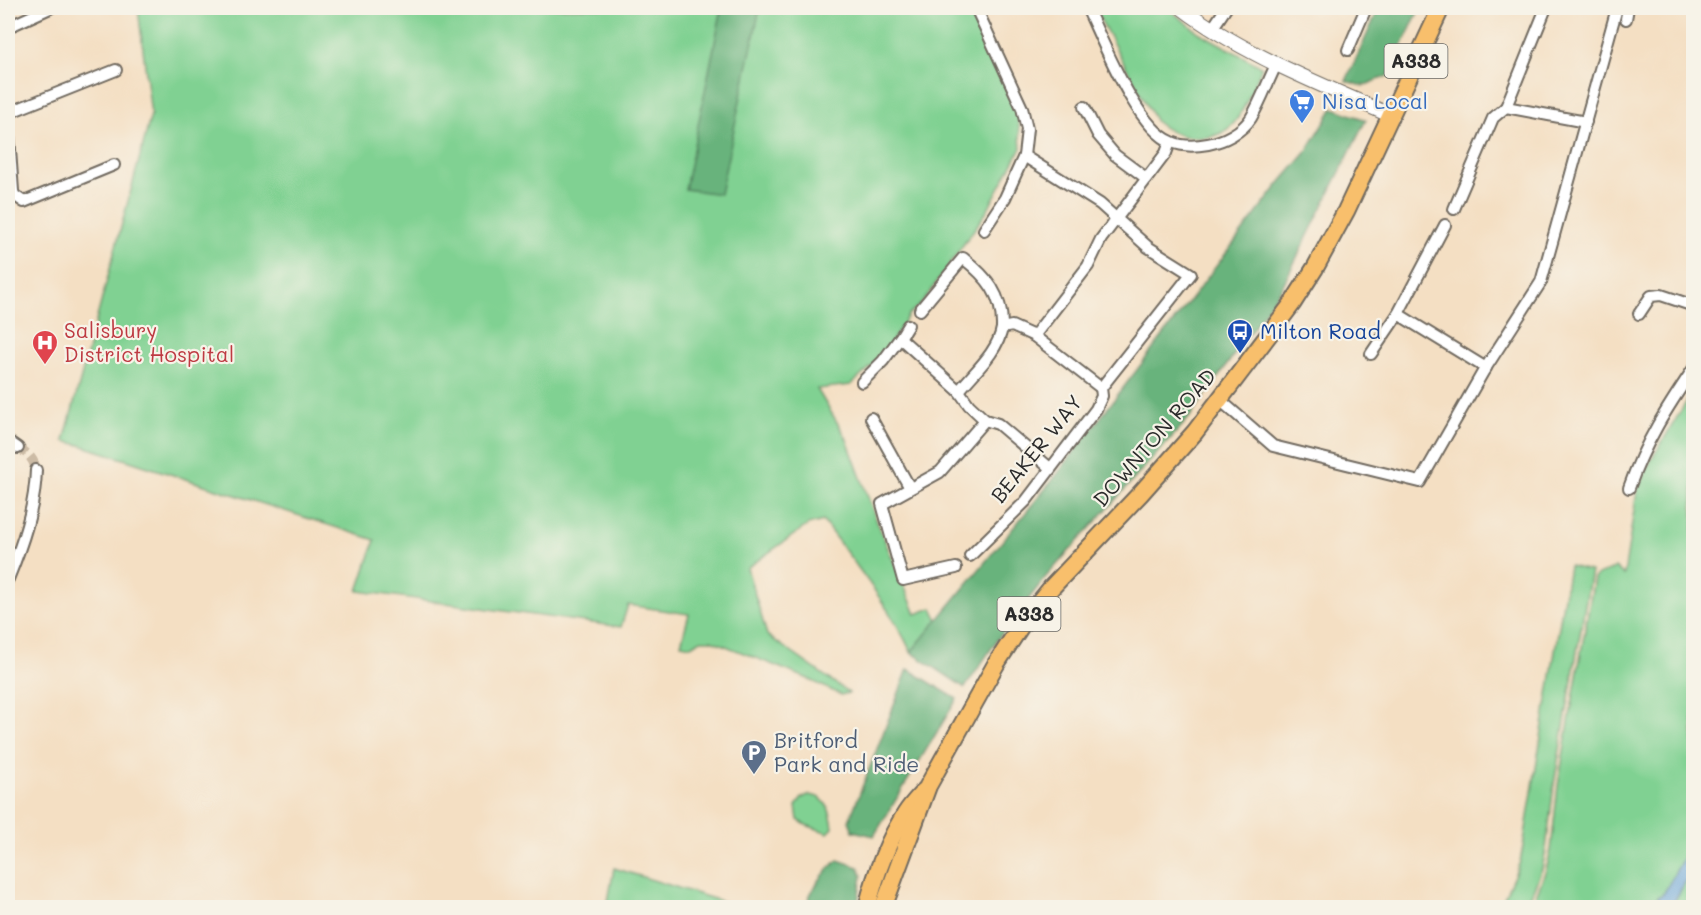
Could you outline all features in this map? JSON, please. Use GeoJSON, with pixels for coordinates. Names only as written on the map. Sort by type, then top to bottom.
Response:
{"type":"FeatureCollection","features":[{"type":"Feature","properties":{"kind":"highway","name":"DOWNTON ROAD"},"geometry":{"type":"LineString","coordinates":[[883,908],[928,786],[985,682],[1035,606],[1157,477],[1220,400],[1286,312],[1309,277],[1346,211],[1441,8]]}},
{"type":"Feature","properties":{"kind":"highway","name":"DOWNTON ROAD"},"geometry":{"type":"LineString","coordinates":[[867,908],[895,833],[907,811],[928,786]]}},
{"type":"Feature","properties":{"kind":"street"},"geometry":{"type":"LineString","coordinates":[[8,27],[50,8]]}},
{"type":"Feature","properties":{"kind":"street"},"geometry":{"type":"LineString","coordinates":[[976,8],[1022,108],[1027,129],[1024,156],[1005,198],[984,230]]}},
{"type":"Feature","properties":{"kind":"street"},"geometry":{"type":"LineString","coordinates":[[1087,8],[1144,121],[1170,142],[1191,146],[1202,145],[1222,140],[1236,132],[1250,119],[1276,63]]}},
{"type":"Feature","properties":{"kind":"street"},"geometry":{"type":"LineString","coordinates":[[1182,8],[1212,29],[1276,63],[1392,116]]}},
{"type":"Feature","properties":{"kind":"street"},"geometry":{"type":"LineString","coordinates":[[1212,29],[1226,8]]}},
{"type":"Feature","properties":{"kind":"street"},"geometry":{"type":"LineString","coordinates":[[1348,50],[1366,8]]}},
{"type":"Feature","properties":{"kind":"street"},"geometry":{"type":"LineString","coordinates":[[1454,209],[1493,118],[1506,107],[1546,8]]}},
{"type":"Feature","properties":{"kind":"street"},"geometry":{"type":"LineString","coordinates":[[1220,400],[1273,446],[1420,482],[1486,368],[1541,282],[1617,8]]}},
{"type":"Feature","properties":{"kind":"street"},"geometry":{"type":"LineString","coordinates":[[8,113],[116,70]]}},
{"type":"Feature","properties":{"kind":"street"},"geometry":{"type":"LineString","coordinates":[[1084,107],[1098,135],[1115,155],[1146,178]]}},
{"type":"Feature","properties":{"kind":"street"},"geometry":{"type":"LineString","coordinates":[[1506,107],[1586,122]]}},
{"type":"Feature","properties":{"kind":"street"},"geometry":{"type":"LineString","coordinates":[[8,122],[13,191],[14,195],[24,202],[114,165]]}},
{"type":"Feature","properties":{"kind":"street"},"geometry":{"type":"LineString","coordinates":[[1034,336],[1088,266],[1101,239],[1166,153],[1170,142]]}},
{"type":"Feature","properties":{"kind":"street"},"geometry":{"type":"LineString","coordinates":[[1024,156],[1100,204],[1116,218]]}},
{"type":"Feature","properties":{"kind":"street","name":"BEAKER WAY"},"geometry":{"type":"LineString","coordinates":[[970,556],[1026,501],[1096,409],[1102,396],[1101,388],[1191,274],[1148,247],[1116,218]]}},
{"type":"Feature","properties":{"kind":"street"},"geometry":{"type":"LineString","coordinates":[[1371,354],[1398,314],[1445,225]]}},
{"type":"Feature","properties":{"kind":"street"},"geometry":{"type":"LineString","coordinates":[[920,310],[965,257],[994,288],[1001,308],[1000,337],[959,390]]}},
{"type":"Feature","properties":{"kind":"street"},"geometry":{"type":"LineString","coordinates":[[1639,314],[1651,296],[1661,295],[1694,306]]}},
{"type":"Feature","properties":{"kind":"street"},"geometry":{"type":"LineString","coordinates":[[1398,314],[1486,368]]}},
{"type":"Feature","properties":{"kind":"street"},"geometry":{"type":"LineString","coordinates":[[862,382],[883,361],[908,325]]}},
{"type":"Feature","properties":{"kind":"street"},"geometry":{"type":"LineString","coordinates":[[1002,328],[1012,326],[1034,336],[1101,388]]}},
{"type":"Feature","properties":{"kind":"street"},"geometry":{"type":"LineString","coordinates":[[900,338],[959,390],[969,405],[985,420],[998,424],[1050,468]]}},
{"type":"Feature","properties":{"kind":"street"},"geometry":{"type":"LineString","coordinates":[[1629,488],[1656,426],[1694,368]]}},
{"type":"Feature","properties":{"kind":"street"},"geometry":{"type":"LineString","coordinates":[[871,418],[910,488]]}},
{"type":"Feature","properties":{"kind":"street"},"geometry":{"type":"LineString","coordinates":[[956,568],[903,580],[882,504],[940,472],[985,420]]}},
{"type":"Feature","properties":{"kind":"street"},"geometry":{"type":"LineString","coordinates":[[8,441],[18,448]]}},
{"type":"Feature","properties":{"kind":"street"},"geometry":{"type":"LineString","coordinates":[[8,579],[19,552],[31,509],[36,470]]}},
{"type":"Feature","properties":{"kind":"green space"},"geometry":{"type":"Polygon","coordinates":[[[138,8],[970,8],[1018,112],[1021,148],[985,214],[922,303],[909,314],[882,357],[851,385],[817,389],[846,437],[879,527],[916,614],[932,608],[938,620],[911,652],[882,601],[823,521],[808,525],[747,568],[767,635],[849,693],[841,695],[806,678],[711,640],[701,640],[691,646],[681,644],[689,614],[628,605],[621,627],[358,591],[375,540],[64,441],[151,115],[138,8]]]}},
{"type":"Feature","properties":{"kind":"green space"},"geometry":{"type":"Polygon","coordinates":[[[722,8],[760,8],[720,194],[685,189],[722,8]]]}},
{"type":"Feature","properties":{"kind":"green space"},"geometry":{"type":"Polygon","coordinates":[[[1094,8],[1167,8],[1200,33],[1262,67],[1237,119],[1220,134],[1198,138],[1176,133],[1156,122],[1094,8]]]}},
{"type":"Feature","properties":{"kind":"green space"},"geometry":{"type":"Polygon","coordinates":[[[1379,8],[1420,8],[1388,76],[1363,86],[1346,81],[1379,8]]]}},
{"type":"Feature","properties":{"kind":"green space"},"geometry":{"type":"Polygon","coordinates":[[[1333,108],[1366,120],[1281,289],[1189,418],[1044,579],[997,640],[965,688],[911,652],[1055,477],[1279,184],[1305,154],[1333,108]]]}},
{"type":"Feature","properties":{"kind":"green space"},"geometry":{"type":"Polygon","coordinates":[[[1693,391],[1693,840],[1664,893],[1658,897],[1652,907],[1531,908],[1551,850],[1558,785],[1594,578],[1615,567],[1624,575],[1637,491],[1651,460],[1693,391]]]}},
{"type":"Feature","properties":{"kind":"green space"},"geometry":{"type":"Polygon","coordinates":[[[1569,566],[1591,571],[1554,784],[1542,869],[1526,907],[1500,907],[1520,862],[1569,566]]]}},
{"type":"Feature","properties":{"kind":"green space"},"geometry":{"type":"Polygon","coordinates":[[[908,669],[957,699],[874,836],[853,831],[849,821],[908,669]]]}},
{"type":"Feature","properties":{"kind":"green space"},"geometry":{"type":"Polygon","coordinates":[[[808,795],[820,798],[827,806],[833,828],[828,833],[798,820],[796,806],[802,798],[808,795]]]}},
{"type":"Feature","properties":{"kind":"green space"},"geometry":{"type":"Polygon","coordinates":[[[838,860],[859,867],[862,876],[857,907],[807,907],[810,895],[818,882],[838,860]]]}},
{"type":"Feature","properties":{"kind":"green space"},"geometry":{"type":"Polygon","coordinates":[[[614,868],[740,907],[607,907],[614,868]]]}},
{"type":"Feature","properties":{"kind":"green space"},"geometry":{"type":"Polygon","coordinates":[[[1693,868],[1693,907],[1673,907],[1672,906],[1693,868]]]}},
{"type":"Feature","properties":{"kind":"water"},"geometry":{"type":"Polygon","coordinates":[[[1693,840],[1693,868],[1671,907],[1652,907],[1658,897],[1664,893],[1693,840]]]}},
{"type":"Feature","properties":{"kind":"tunnel"},"geometry":{"type":"LineString","coordinates":[[18,448],[30,457],[36,470]]}},
{"type":"Feature","properties":{"kind":"place","name":"Nisa Local"},"geometry":{"type":"Point","coordinates":[1302,125]}},
{"type":"Feature","properties":{"kind":"place","name":"Milton Road"},"geometry":{"type":"Point","coordinates":[1240,355]}},
{"type":"Feature","properties":{"kind":"place","name":"Salisbury District Hospital"},"geometry":{"type":"Point","coordinates":[45,366]}},
{"type":"Feature","properties":{"kind":"place","name":"Britford Park and Ride"},"geometry":{"type":"Point","coordinates":[754,776]}}]}
